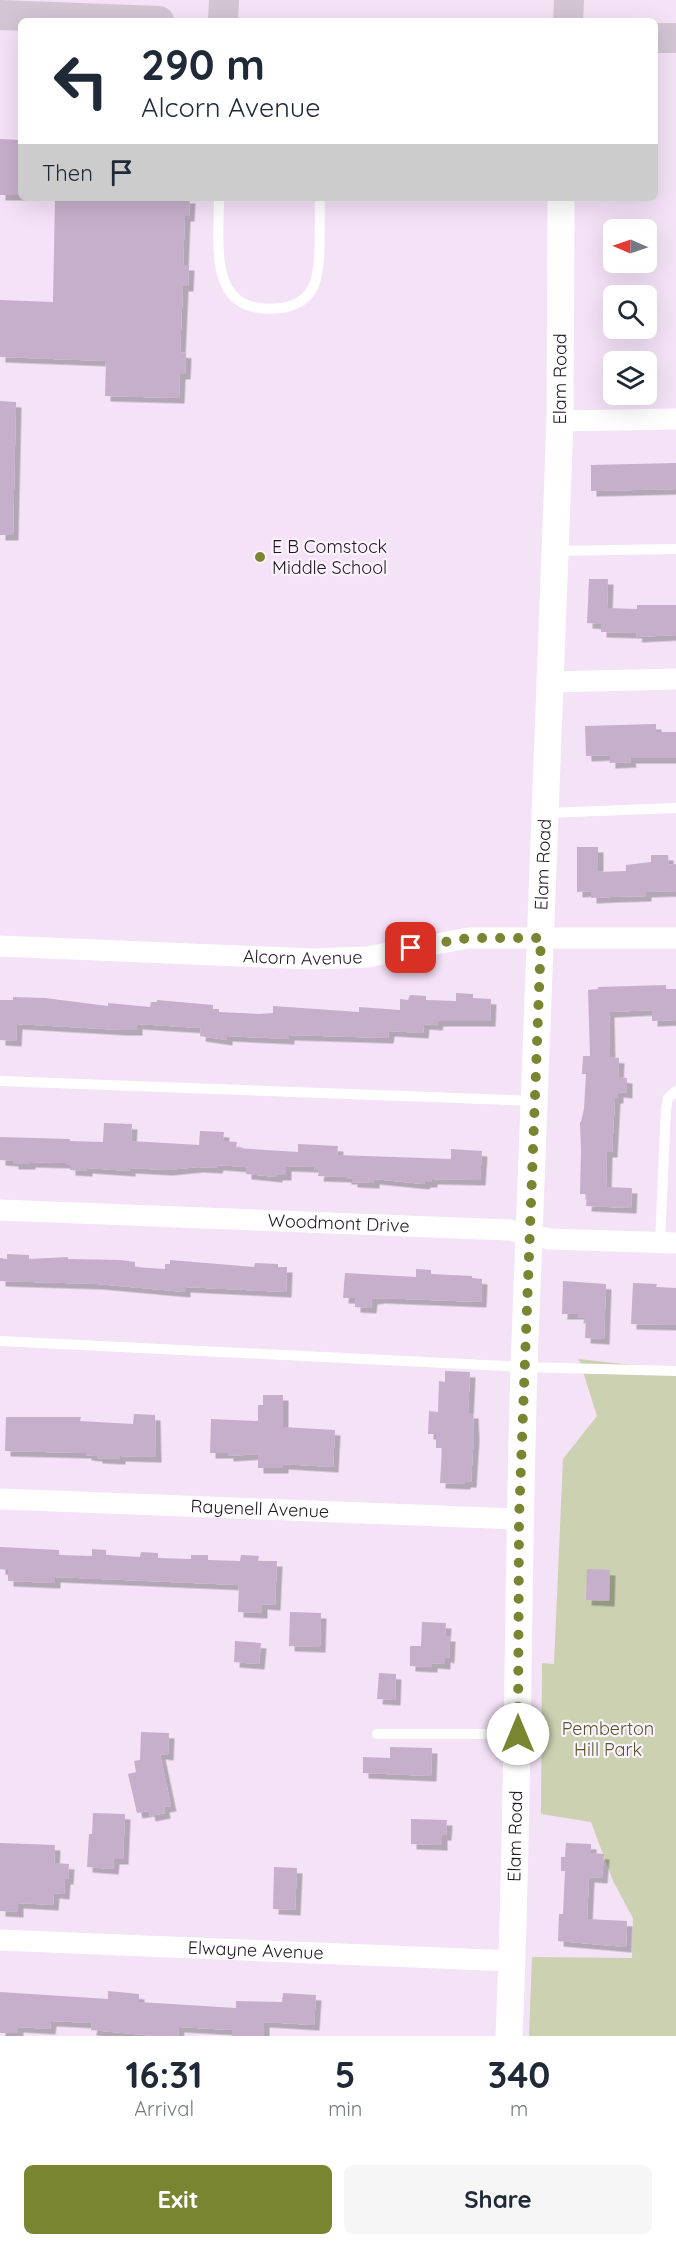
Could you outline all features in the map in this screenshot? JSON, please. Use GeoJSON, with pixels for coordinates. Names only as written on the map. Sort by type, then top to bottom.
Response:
{"type":"FeatureCollection","features":[{"type":"Feature","properties":{"kind":"main road"},"geometry":{"type":"LineString","coordinates":[[223,18],[224,0]]}},
{"type":"Feature","properties":{"kind":"main road"},"geometry":{"type":"LineString","coordinates":[[568,18],[569,0]]}},
{"type":"Feature","properties":{"kind":"main road"},"geometry":{"type":"LineString","coordinates":[[0,15],[60,9],[134,18]]}},
{"type":"Feature","properties":{"kind":"main road"},"geometry":{"type":"LineString","coordinates":[[658,38],[676,38]]}},
{"type":"Feature","properties":{"kind":"street","name":"Elam Road"},"geometry":{"type":"LineString","coordinates":[[509,2036],[518,1734],[519,1519],[560,421],[561,201]]}},
{"type":"Feature","properties":{"kind":"street"},"geometry":{"type":"LineString","coordinates":[[560,421],[676,418]]}},
{"type":"Feature","properties":{"kind":"street"},"geometry":{"type":"LineString","coordinates":[[550,682],[676,679]]}},
{"type":"Feature","properties":{"kind":"street","name":"Alcorn Avenue"},"geometry":{"type":"LineString","coordinates":[[0,946],[312,959],[367,957],[468,938],[676,938]]}},
{"type":"Feature","properties":{"kind":"street","name":"Woodmont Drive"},"geometry":{"type":"LineString","coordinates":[[0,1210],[509,1230],[550,1239],[668,1243]]}},
{"type":"Feature","properties":{"kind":"street","name":"Rayenell Avenue"},"geometry":{"type":"LineString","coordinates":[[0,1499],[519,1519]]}},
{"type":"Feature","properties":{"kind":"street","name":"Elwayne Avenue"},"geometry":{"type":"LineString","coordinates":[[0,1940],[513,1961]]}},
{"type":"Feature","properties":{"kind":"lane"},"geometry":{"type":"LineString","coordinates":[[219,201],[219,259],[223,282],[234,295],[250,307],[268,309],[290,307],[306,297],[314,285],[318,264],[320,201]]}},
{"type":"Feature","properties":{"kind":"lane"},"geometry":{"type":"LineString","coordinates":[[555,551],[676,549]]}},
{"type":"Feature","properties":{"kind":"lane"},"geometry":{"type":"LineString","coordinates":[[545,813],[676,808]]}},
{"type":"Feature","properties":{"kind":"lane"},"geometry":{"type":"LineString","coordinates":[[0,1081],[535,1101]]}},
{"type":"Feature","properties":{"kind":"lane"},"geometry":{"type":"LineString","coordinates":[[668,1243],[666,1108],[668,1098],[676,1091]]}},
{"type":"Feature","properties":{"kind":"lane"},"geometry":{"type":"LineString","coordinates":[[0,1341],[676,1371]]}},
{"type":"Feature","properties":{"kind":"lane"},"geometry":{"type":"LineString","coordinates":[[377,1734],[518,1734]]}},
{"type":"Feature","properties":{"kind":"green space","name":"Pemberton Hill Park"},"geometry":{"type":"Polygon","coordinates":[[[579,1359],[676,1370],[676,2036],[529,2036],[532,1957],[632,1958],[633,1918],[613,1881],[591,1822],[541,1814],[542,1663],[554,1664],[563,1459],[597,1416],[579,1359]]]}},
{"type":"Feature","properties":{"kind":"building"},"geometry":{"type":"Polygon","coordinates":[[[0,139],[18,140],[18,195],[0,195],[0,139]]]}},
{"type":"Feature","properties":{"kind":"building"},"geometry":{"type":"Polygon","coordinates":[[[55,201],[190,201],[189,216],[185,216],[183,265],[189,265],[188,286],[183,286],[180,352],[186,353],[185,374],[180,374],[179,398],[105,396],[106,361],[0,357],[0,300],[53,302],[55,201]]]}},
{"type":"Feature","properties":{"kind":"building"},"geometry":{"type":"Polygon","coordinates":[[[0,401],[16,402],[13,535],[0,535],[0,401]]]}},
{"type":"Feature","properties":{"kind":"building"},"geometry":{"type":"Polygon","coordinates":[[[676,463],[676,489],[591,491],[591,465],[676,463]]]}},
{"type":"Feature","properties":{"kind":"building"},"geometry":{"type":"Polygon","coordinates":[[[589,579],[608,579],[607,608],[637,609],[637,605],[676,605],[676,635],[636,637],[637,633],[601,632],[601,624],[587,623],[589,579]]]}},
{"type":"Feature","properties":{"kind":"building"},"geometry":{"type":"Polygon","coordinates":[[[656,724],[656,732],[676,732],[676,758],[630,758],[631,762],[610,763],[610,755],[586,756],[585,726],[656,724]]]}},
{"type":"Feature","properties":{"kind":"building"},"geometry":{"type":"Polygon","coordinates":[[[577,847],[598,847],[598,872],[626,871],[626,865],[651,862],[651,855],[668,855],[669,865],[676,864],[676,891],[646,892],[646,896],[591,898],[591,891],[577,892],[577,847]]]}},
{"type":"Feature","properties":{"kind":"building"},"geometry":{"type":"Polygon","coordinates":[[[666,985],[666,989],[676,989],[676,1020],[652,1021],[652,1010],[609,1012],[610,1057],[619,1058],[618,1077],[627,1078],[627,1093],[618,1092],[618,1098],[615,1098],[612,1152],[607,1152],[606,1187],[632,1188],[631,1208],[586,1206],[587,1194],[580,1194],[580,1122],[584,1108],[586,1074],[582,1074],[583,1056],[590,1056],[588,990],[598,989],[598,987],[666,985]]]}},
{"type":"Feature","properties":{"kind":"building"},"geometry":{"type":"Polygon","coordinates":[[[456,993],[473,994],[473,998],[491,999],[490,1021],[438,1021],[437,1025],[424,1024],[423,1033],[389,1031],[388,1038],[289,1035],[289,1039],[227,1036],[227,1040],[200,1036],[201,1028],[137,1024],[137,1030],[122,1030],[17,1024],[16,1041],[0,1040],[0,1000],[13,1000],[13,997],[45,998],[108,1006],[108,1003],[150,1007],[151,1002],[157,1002],[157,1000],[213,1005],[213,1009],[219,1009],[219,1012],[259,1014],[273,1013],[273,1006],[359,1012],[359,1007],[400,1010],[400,999],[408,1000],[410,995],[426,996],[426,1000],[456,1001],[456,993]]]}},
{"type":"Feature","properties":{"kind":"building"},"geometry":{"type":"Polygon","coordinates":[[[104,1123],[132,1124],[131,1141],[199,1145],[200,1131],[224,1132],[223,1141],[237,1142],[236,1148],[298,1152],[298,1144],[338,1146],[337,1155],[451,1159],[451,1149],[482,1151],[480,1180],[432,1179],[432,1182],[424,1184],[374,1179],[374,1183],[352,1182],[352,1179],[346,1179],[346,1177],[318,1176],[319,1170],[314,1170],[314,1167],[286,1166],[286,1175],[277,1175],[277,1177],[246,1174],[246,1167],[218,1165],[217,1168],[167,1170],[130,1168],[130,1171],[87,1168],[87,1171],[70,1170],[70,1165],[66,1163],[13,1164],[13,1161],[0,1160],[0,1137],[103,1142],[104,1123]]]}},
{"type":"Feature","properties":{"kind":"building"},"geometry":{"type":"Polygon","coordinates":[[[7,1254],[29,1255],[29,1259],[68,1257],[68,1259],[121,1260],[135,1262],[135,1267],[165,1269],[165,1264],[170,1264],[170,1260],[254,1267],[255,1263],[278,1264],[278,1267],[287,1267],[286,1292],[185,1287],[185,1292],[97,1284],[0,1281],[0,1258],[7,1259],[7,1254]]]}},
{"type":"Feature","properties":{"kind":"building"},"geometry":{"type":"Polygon","coordinates":[[[416,1269],[431,1270],[431,1274],[472,1276],[472,1278],[482,1279],[481,1302],[380,1298],[372,1299],[371,1308],[355,1307],[355,1298],[343,1298],[345,1273],[416,1277],[416,1269]]]}},
{"type":"Feature","properties":{"kind":"building"},"geometry":{"type":"Polygon","coordinates":[[[563,1281],[606,1284],[604,1339],[585,1338],[586,1318],[578,1318],[579,1314],[562,1314],[563,1281]]]}},
{"type":"Feature","properties":{"kind":"building"},"geometry":{"type":"Polygon","coordinates":[[[633,1283],[676,1288],[676,1325],[631,1324],[633,1283]]]}},
{"type":"Feature","properties":{"kind":"building"},"geometry":{"type":"Polygon","coordinates":[[[445,1371],[470,1372],[468,1413],[473,1413],[474,1435],[471,1482],[465,1482],[465,1484],[440,1483],[442,1448],[436,1448],[436,1434],[428,1434],[429,1411],[438,1412],[439,1381],[445,1382],[445,1371]]]}},
{"type":"Feature","properties":{"kind":"building"},"geometry":{"type":"Polygon","coordinates":[[[263,1395],[283,1395],[283,1427],[335,1430],[333,1467],[283,1464],[283,1468],[258,1468],[258,1454],[228,1456],[228,1453],[210,1453],[211,1419],[258,1421],[258,1405],[263,1405],[263,1395]]]}},
{"type":"Feature","properties":{"kind":"building"},"geometry":{"type":"Polygon","coordinates":[[[134,1414],[155,1415],[156,1457],[120,1456],[120,1459],[97,1458],[97,1456],[86,1455],[86,1453],[5,1451],[6,1417],[81,1417],[80,1421],[133,1424],[134,1414]]]}},
{"type":"Feature","properties":{"kind":"building"},"geometry":{"type":"Polygon","coordinates":[[[0,1547],[59,1550],[59,1555],[92,1556],[92,1549],[106,1550],[106,1555],[140,1557],[141,1552],[158,1553],[158,1558],[191,1559],[191,1555],[208,1555],[208,1560],[240,1561],[241,1555],[259,1556],[258,1561],[277,1561],[275,1605],[262,1604],[262,1613],[238,1612],[239,1585],[55,1577],[55,1583],[8,1581],[8,1570],[0,1569],[0,1547]]]}},
{"type":"Feature","properties":{"kind":"building"},"geometry":{"type":"Polygon","coordinates":[[[587,1569],[610,1570],[609,1601],[586,1600],[587,1569]]]}},
{"type":"Feature","properties":{"kind":"building"},"geometry":{"type":"Polygon","coordinates":[[[290,1612],[321,1613],[320,1647],[289,1646],[290,1612]]]}},
{"type":"Feature","properties":{"kind":"building"},"geometry":{"type":"Polygon","coordinates":[[[422,1622],[446,1623],[445,1636],[450,1636],[449,1658],[445,1657],[445,1664],[432,1663],[432,1667],[410,1666],[410,1646],[421,1646],[422,1622]]]}},
{"type":"Feature","properties":{"kind":"building"},"geometry":{"type":"Polygon","coordinates":[[[235,1641],[261,1643],[259,1664],[234,1662],[235,1641]]]}},
{"type":"Feature","properties":{"kind":"building"},"geometry":{"type":"Polygon","coordinates":[[[379,1673],[396,1674],[395,1700],[377,1699],[379,1673]]]}},
{"type":"Feature","properties":{"kind":"building"},"geometry":{"type":"Polygon","coordinates":[[[141,1732],[169,1733],[168,1755],[160,1754],[171,1806],[164,1807],[165,1813],[150,1816],[149,1811],[137,1813],[128,1774],[136,1772],[134,1761],[140,1760],[141,1732]]]}},
{"type":"Feature","properties":{"kind":"building"},"geometry":{"type":"Polygon","coordinates":[[[390,1747],[432,1748],[431,1776],[363,1773],[363,1757],[390,1758],[390,1747]]]}},
{"type":"Feature","properties":{"kind":"building"},"geometry":{"type":"Polygon","coordinates":[[[93,1813],[125,1814],[123,1859],[114,1859],[113,1869],[87,1867],[93,1813]]]}},
{"type":"Feature","properties":{"kind":"building"},"geometry":{"type":"Polygon","coordinates":[[[411,1819],[447,1820],[446,1835],[442,1835],[442,1845],[411,1844],[411,1819]]]}},
{"type":"Feature","properties":{"kind":"building"},"geometry":{"type":"Polygon","coordinates":[[[0,1843],[55,1845],[54,1863],[69,1864],[64,1894],[54,1893],[53,1905],[18,1903],[18,1912],[0,1911],[0,1843]]]}},
{"type":"Feature","properties":{"kind":"building"},"geometry":{"type":"Polygon","coordinates":[[[566,1843],[591,1844],[591,1853],[604,1854],[602,1878],[589,1877],[587,1919],[627,1921],[626,1947],[558,1941],[559,1914],[563,1914],[565,1871],[561,1871],[561,1857],[565,1857],[566,1843]]]}},
{"type":"Feature","properties":{"kind":"building"},"geometry":{"type":"Polygon","coordinates":[[[274,1867],[297,1868],[295,1910],[273,1909],[274,1867]]]}},
{"type":"Feature","properties":{"kind":"building"},"geometry":{"type":"Polygon","coordinates":[[[108,1991],[139,1994],[139,2002],[236,2008],[236,2001],[282,2002],[283,1993],[316,1995],[314,2025],[264,2022],[264,2036],[232,2036],[232,2030],[179,2027],[178,2036],[156,2036],[91,2030],[92,2023],[51,2021],[50,2029],[18,2027],[18,2033],[0,2033],[0,1992],[108,1999],[108,1991]]]}},
{"type":"Feature","properties":{"kind":"place","name":"E B Comstock Middle School"},"geometry":{"type":"Point","coordinates":[260,557]}},
{"type":"Feature","properties":{"kind":"route"},"geometry":{"type":"LineString","coordinates":[[411,948],[468,938],[541,938],[519,1519],[518,1734]]}}]}
